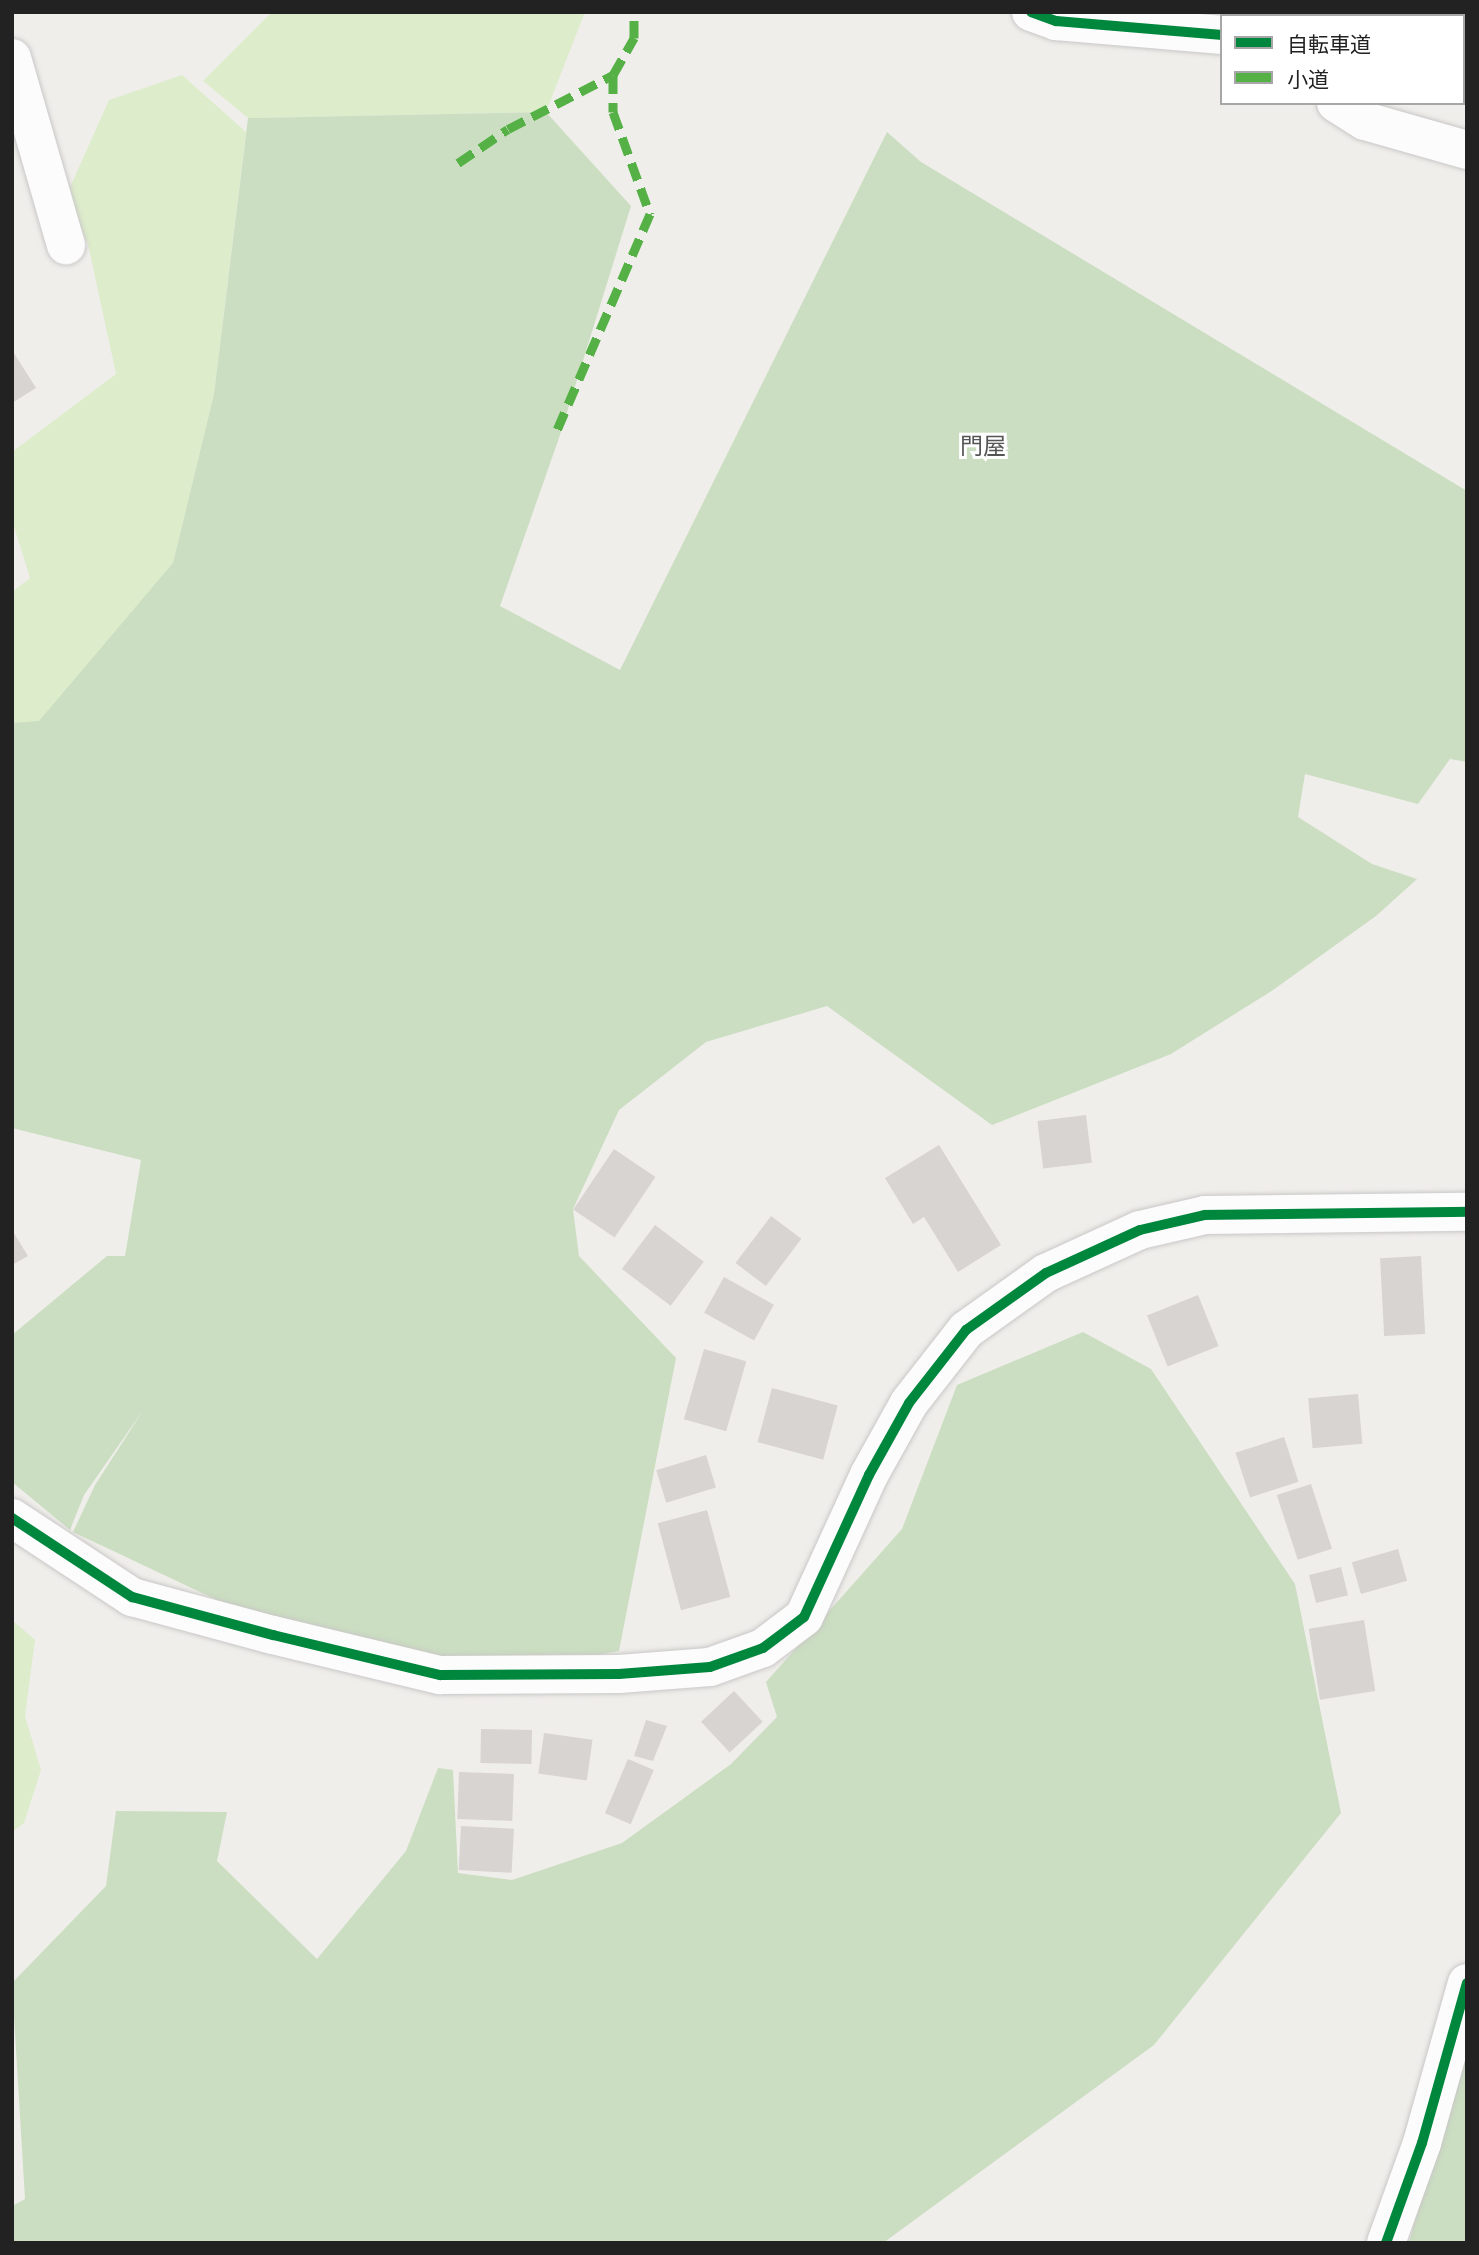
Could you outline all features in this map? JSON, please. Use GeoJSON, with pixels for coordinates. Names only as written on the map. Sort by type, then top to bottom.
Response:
{"type":"FeatureCollection","features":[{"type":"Feature","properties":{"kind":"street"},"geometry":{"type":"LineString","coordinates":[[1031,12],[1056,21],[1086,17],[1220,35]]}},
{"type":"Feature","properties":{"kind":"street"},"geometry":{"type":"LineString","coordinates":[[12,58],[66,245]]}},
{"type":"Feature","properties":{"kind":"street"},"geometry":{"type":"LineString","coordinates":[[1339,105],[1365,121],[1467,150]]}},
{"type":"Feature","properties":{"kind":"street"},"geometry":{"type":"LineString","coordinates":[[12,1518],[132,1597],[273,1635],[440,1675],[619,1674],[710,1667],[763,1648],[804,1618],[869,1475],[909,1403],[966,1330],[1046,1273],[1140,1230],[1205,1215],[1467,1212]]}},
{"type":"Feature","properties":{"kind":"street"},"geometry":{"type":"LineString","coordinates":[[1386,2243],[1422,2143],[1467,1983]]}},
{"type":"Feature","properties":{"kind":"green space"},"geometry":{"type":"Polygon","coordinates":[[[272,12],[585,12],[546,112],[248,118],[203,81],[272,12]]]}},
{"type":"Feature","properties":{"kind":"green space"},"geometry":{"type":"Polygon","coordinates":[[[182,75],[246,132],[214,394],[173,563],[34,738],[12,739],[12,592],[30,578],[12,520],[12,452],[116,374],[88,244],[67,194],[109,100],[182,75]]]}},
{"type":"Feature","properties":{"kind":"green space"},"geometry":{"type":"Polygon","coordinates":[[[546,112],[631,206],[559,438],[500,606],[620,670],[887,132],[921,162],[1467,491],[1467,762],[1450,759],[1418,804],[1305,774],[1298,817],[1372,864],[1417,879],[1376,916],[1273,990],[1171,1054],[992,1125],[827,1006],[706,1042],[619,1110],[573,1209],[579,1256],[676,1358],[619,1651],[497,1674],[312,1645],[73,1532],[95,1485],[144,1409],[84,1495],[70,1530],[12,1482],[12,1335],[107,1256],[125,1256],[141,1160],[12,1128],[12,723],[39,721],[173,563],[214,394],[248,118],[546,112]]]}},
{"type":"Feature","properties":{"kind":"green space"},"geometry":{"type":"Polygon","coordinates":[[[1083,1332],[1151,1369],[1295,1584],[1341,1813],[1154,2045],[883,2243],[12,2243],[12,2206],[25,2199],[12,1983],[106,1886],[116,1811],[227,1812],[217,1861],[317,1959],[406,1851],[438,1768],[453,1770],[458,1873],[512,1880],[622,1843],[731,1764],[777,1717],[766,1682],[902,1529],[957,1385],[1083,1332]]]}},
{"type":"Feature","properties":{"kind":"green space"},"geometry":{"type":"Polygon","coordinates":[[[12,1620],[35,1640],[25,1716],[41,1770],[24,1823],[12,1832],[12,1620]]]}},
{"type":"Feature","properties":{"kind":"green space"},"geometry":{"type":"Polygon","coordinates":[[[1467,2024],[1467,2243],[1409,2243],[1467,2024]]]}},
{"type":"Feature","properties":{"kind":"building"},"geometry":{"type":"Polygon","coordinates":[[[12,350],[36,388],[12,403],[12,350]]]}},
{"type":"Feature","properties":{"kind":"building"},"geometry":{"type":"Polygon","coordinates":[[[1086,1115],[1092,1163],[1043,1169],[1037,1121],[1086,1115]]]}},
{"type":"Feature","properties":{"kind":"building"},"geometry":{"type":"Polygon","coordinates":[[[939,1145],[1001,1245],[958,1272],[924,1217],[913,1224],[885,1178],[939,1145]]]}},
{"type":"Feature","properties":{"kind":"building"},"geometry":{"type":"Polygon","coordinates":[[[614,1149],[655,1177],[615,1237],[573,1210],[614,1149]]]}},
{"type":"Feature","properties":{"kind":"building"},"geometry":{"type":"Polygon","coordinates":[[[771,1216],[801,1239],[766,1286],[735,1263],[771,1216]]]}},
{"type":"Feature","properties":{"kind":"building"},"geometry":{"type":"Polygon","coordinates":[[[655,1225],[704,1262],[671,1306],[622,1269],[655,1225]]]}},
{"type":"Feature","properties":{"kind":"building"},"geometry":{"type":"Polygon","coordinates":[[[12,1230],[28,1256],[12,1265],[12,1230]]]}},
{"type":"Feature","properties":{"kind":"building"},"geometry":{"type":"Polygon","coordinates":[[[1421,1256],[1425,1334],[1384,1336],[1380,1258],[1421,1256]]]}},
{"type":"Feature","properties":{"kind":"building"},"geometry":{"type":"Polygon","coordinates":[[[724,1277],[774,1305],[754,1340],[704,1313],[724,1277]]]}},
{"type":"Feature","properties":{"kind":"building"},"geometry":{"type":"Polygon","coordinates":[[[1198,1295],[1219,1346],[1168,1367],[1147,1316],[1198,1295]]]}},
{"type":"Feature","properties":{"kind":"building"},"geometry":{"type":"Polygon","coordinates":[[[704,1349],[746,1361],[726,1431],[684,1419],[704,1349]]]}},
{"type":"Feature","properties":{"kind":"building"},"geometry":{"type":"Polygon","coordinates":[[[772,1388],[838,1406],[823,1460],[758,1442],[772,1388]]]}},
{"type":"Feature","properties":{"kind":"building"},"geometry":{"type":"Polygon","coordinates":[[[1358,1394],[1362,1444],[1313,1448],[1308,1398],[1358,1394]]]}},
{"type":"Feature","properties":{"kind":"building"},"geometry":{"type":"Polygon","coordinates":[[[1284,1437],[1299,1482],[1250,1497],[1235,1453],[1284,1437]]]}},
{"type":"Feature","properties":{"kind":"building"},"geometry":{"type":"Polygon","coordinates":[[[706,1455],[716,1488],[666,1503],[656,1470],[706,1455]]]}},
{"type":"Feature","properties":{"kind":"building"},"geometry":{"type":"Polygon","coordinates":[[[1311,1484],[1332,1549],[1298,1560],[1277,1495],[1311,1484]]]}},
{"type":"Feature","properties":{"kind":"building"},"geometry":{"type":"Polygon","coordinates":[[[707,1510],[730,1597],[681,1610],[658,1523],[707,1510]]]}},
{"type":"Feature","properties":{"kind":"building"},"geometry":{"type":"Polygon","coordinates":[[[1398,1549],[1407,1581],[1361,1594],[1352,1562],[1398,1549]]]}},
{"type":"Feature","properties":{"kind":"building"},"geometry":{"type":"Polygon","coordinates":[[[1341,1567],[1348,1595],[1316,1603],[1309,1575],[1341,1567]]]}},
{"type":"Feature","properties":{"kind":"building"},"geometry":{"type":"Polygon","coordinates":[[[1364,1620],[1375,1691],[1320,1700],[1309,1629],[1364,1620]]]}},
{"type":"Feature","properties":{"kind":"building"},"geometry":{"type":"Polygon","coordinates":[[[734,1691],[763,1722],[730,1752],[701,1722],[734,1691]]]}},
{"type":"Feature","properties":{"kind":"building"},"geometry":{"type":"Polygon","coordinates":[[[646,1720],[667,1726],[653,1761],[634,1756],[646,1720]]]}},
{"type":"Feature","properties":{"kind":"building"},"geometry":{"type":"Polygon","coordinates":[[[481,1729],[532,1730],[531,1764],[480,1763],[481,1729]]]}},
{"type":"Feature","properties":{"kind":"building"},"geometry":{"type":"Polygon","coordinates":[[[544,1733],[593,1740],[587,1780],[538,1774],[544,1733]]]}},
{"type":"Feature","properties":{"kind":"building"},"geometry":{"type":"Polygon","coordinates":[[[628,1759],[654,1770],[631,1824],[605,1813],[628,1759]]]}},
{"type":"Feature","properties":{"kind":"building"},"geometry":{"type":"Polygon","coordinates":[[[459,1772],[514,1774],[512,1821],[457,1819],[459,1772]]]}},
{"type":"Feature","properties":{"kind":"building"},"geometry":{"type":"Polygon","coordinates":[[[461,1826],[514,1829],[512,1873],[459,1870],[461,1826]]]}},
{"type":"Feature","properties":{"kind":"marked path"},"geometry":{"type":"LineString","coordinates":[[613,75],[634,38],[634,12]]}},
{"type":"Feature","properties":{"kind":"marked path"},"geometry":{"type":"LineString","coordinates":[[458,163],[508,129],[613,75],[613,112],[650,214],[555,435]]}},
{"type":"Feature","properties":{"kind":"cycle path"},"geometry":{"type":"LineString","coordinates":[[1031,12],[1056,21],[1220,35]]}},
{"type":"Feature","properties":{"kind":"cycle path"},"geometry":{"type":"LineString","coordinates":[[12,1518],[132,1597],[273,1635],[440,1675],[619,1674],[710,1667],[763,1648],[804,1617],[869,1475],[909,1403],[966,1330],[1046,1273],[1140,1230],[1205,1215],[1467,1212]]}},
{"type":"Feature","properties":{"kind":"cycle path"},"geometry":{"type":"LineString","coordinates":[[1386,2243],[1422,2143],[1467,1983]]}},
{"type":"Feature","properties":{"kind":"district","name":"門屋"},"geometry":{"type":"Point","coordinates":[983,445]}}]}
